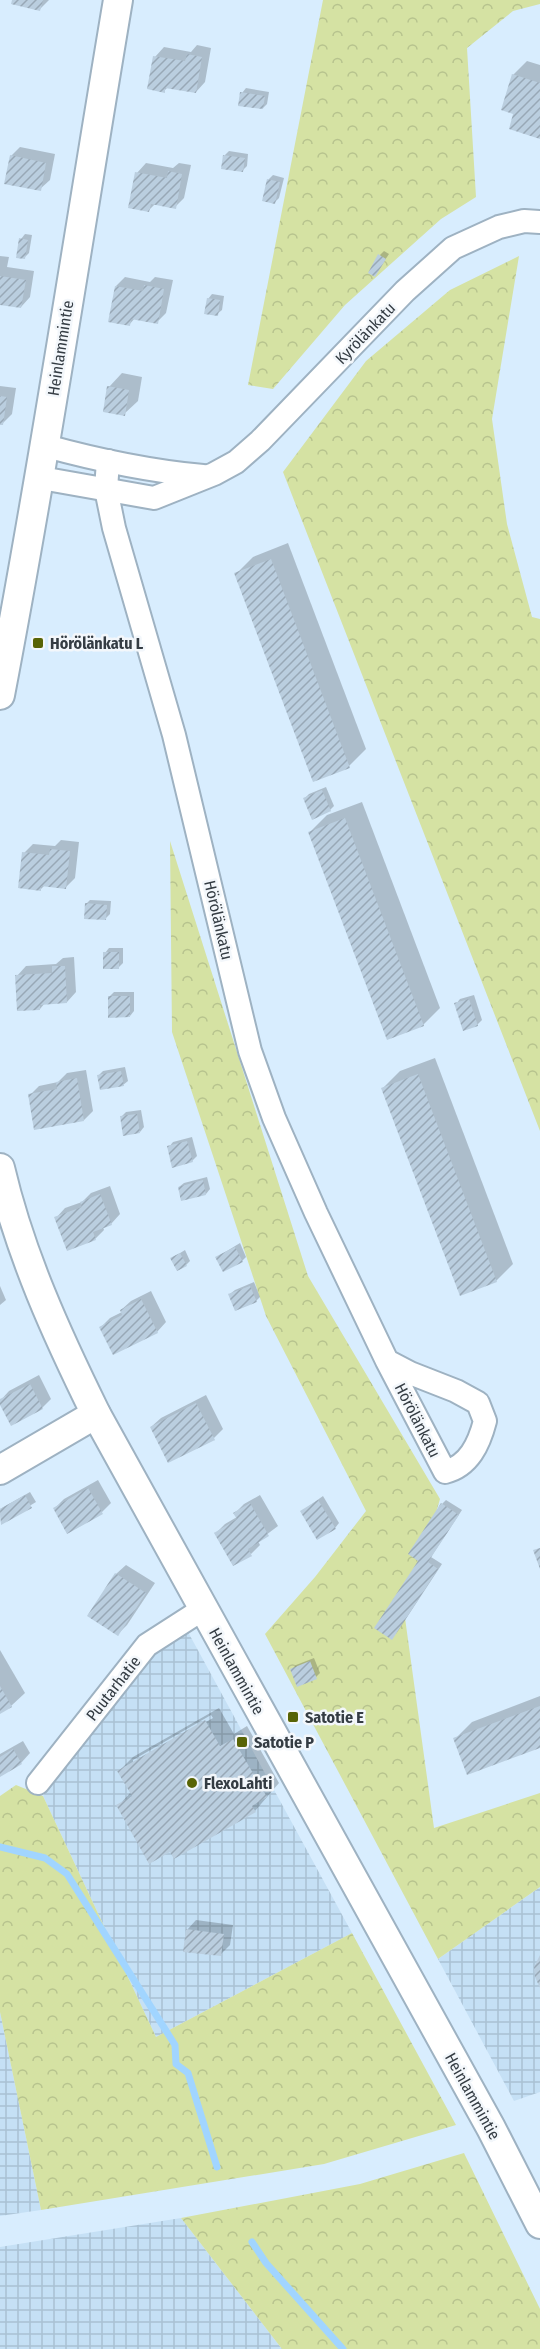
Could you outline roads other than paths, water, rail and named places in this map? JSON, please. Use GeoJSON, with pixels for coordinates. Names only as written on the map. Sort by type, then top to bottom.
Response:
{"type":"FeatureCollection","features":[{"type":"Feature","properties":{"kind":"street","name":"Heinlammintie"},"geometry":{"type":"LineString","coordinates":[[0,695],[46,446],[50,405],[118,0]]}},
{"type":"Feature","properties":{"kind":"street","name":"Kyrölänkatu"},"geometry":{"type":"LineString","coordinates":[[40,477],[154,498],[207,477],[236,462],[260,441],[405,291],[453,248],[499,228],[524,221],[540,222]]}},
{"type":"Feature","properties":{"kind":"street"},"geometry":{"type":"LineString","coordinates":[[46,446],[88,458],[207,477]]}},
{"type":"Feature","properties":{"kind":"street","name":"Hörölänkatu"},"geometry":{"type":"LineString","coordinates":[[108,460],[106,489],[114,528],[174,735],[250,1051],[274,1118],[311,1202],[387,1360],[445,1472],[453,1470],[469,1459],[485,1421],[478,1403],[456,1391],[410,1373],[387,1360]]}},
{"type":"Feature","properties":{"kind":"street","name":"Heinlammintie"},"geometry":{"type":"LineString","coordinates":[[0,1168],[7,1200],[26,1257],[46,1307],[96,1414],[491,2128],[540,2224]]}},
{"type":"Feature","properties":{"kind":"street"},"geometry":{"type":"LineString","coordinates":[[0,1470],[96,1414]]}},
{"type":"Feature","properties":{"kind":"street","name":"Puutarhatie"},"geometry":{"type":"LineString","coordinates":[[38,1784],[147,1645],[203,1609]]}},
{"type":"Feature","properties":{"kind":"waterway"},"geometry":{"type":"LineString","coordinates":[[0,1847],[45,1858],[67,1874],[175,2045],[176,2064],[188,2073],[217,2167]]}},
{"type":"Feature","properties":{"kind":"waterway"},"geometry":{"type":"LineString","coordinates":[[252,2242],[266,2263],[343,2349]]}},
{"type":"Feature","properties":{"kind":"place","name":"Hörölänkatu L"},"geometry":{"type":"Point","coordinates":[38,643]}},
{"type":"Feature","properties":{"kind":"place","name":"Satotie E"},"geometry":{"type":"Point","coordinates":[293,1717]}},
{"type":"Feature","properties":{"kind":"place","name":"Satotie P"},"geometry":{"type":"Point","coordinates":[242,1742]}},
{"type":"Feature","properties":{"kind":"place","name":"FlexoLahti"},"geometry":{"type":"Point","coordinates":[192,1783]}}]}
